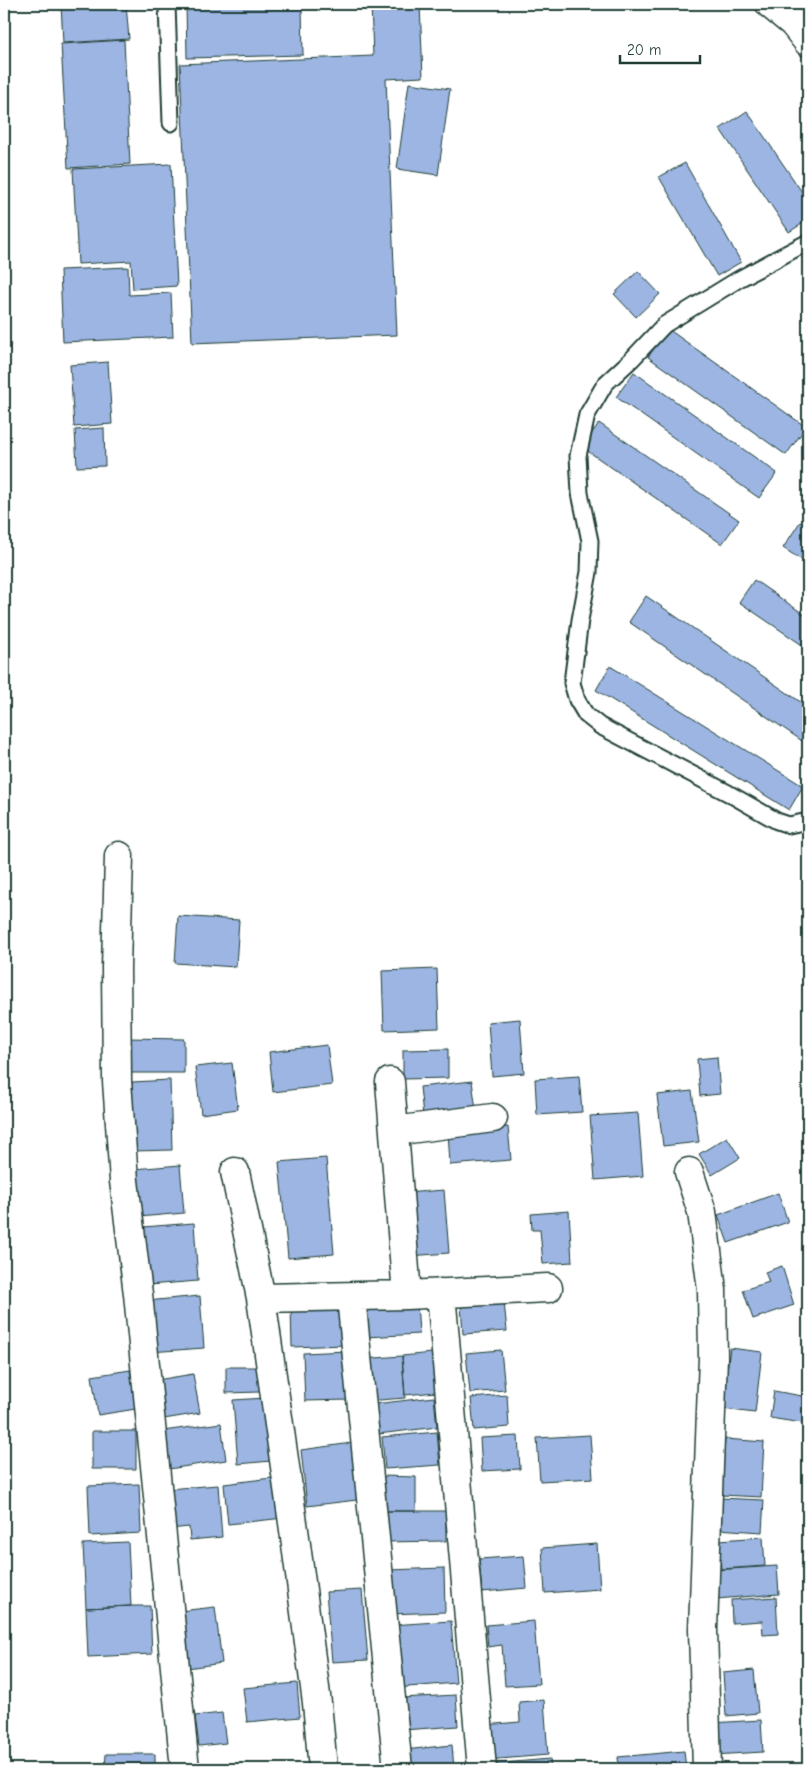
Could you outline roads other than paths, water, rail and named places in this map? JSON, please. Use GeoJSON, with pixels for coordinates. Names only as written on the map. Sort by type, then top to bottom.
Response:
{"type":"FeatureCollection","features":[{"type":"Feature","properties":{"kind":"street"},"geometry":{"type":"LineString","coordinates":[[770,4],[793,23],[808,42]]}},
{"type":"Feature","properties":{"kind":"street"},"geometry":{"type":"LineString","coordinates":[[119,856],[116,968],[117,1080],[123,1172],[138,1294],[186,1769]]}},
{"type":"Feature","properties":{"kind":"street"},"geometry":{"type":"LineString","coordinates":[[390,1082],[407,1295]]}},
{"type":"Feature","properties":{"kind":"street"},"geometry":{"type":"LineString","coordinates":[[394,1131],[493,1118]]}},
{"type":"Feature","properties":{"kind":"street"},"geometry":{"type":"LineString","coordinates":[[235,1172],[261,1298],[298,1557],[317,1703],[323,1769]]}},
{"type":"Feature","properties":{"kind":"street"},"geometry":{"type":"LineString","coordinates":[[689,1172],[702,1212],[712,1290],[713,1357],[703,1629],[707,1769]]}},
{"type":"Feature","properties":{"kind":"street"},"geometry":{"type":"LineString","coordinates":[[261,1298],[351,1297],[548,1288]]}},
{"type":"Feature","properties":{"kind":"street"},"geometry":{"type":"LineString","coordinates":[[441,1293],[482,1769]]}},
{"type":"Feature","properties":{"kind":"street"},"geometry":{"type":"LineString","coordinates":[[351,1297],[398,1769]]}},
{"type":"Feature","properties":{"kind":"lane"},"geometry":{"type":"LineString","coordinates":[[167,4],[171,123]]}},
{"type":"Feature","properties":{"kind":"lane"},"geometry":{"type":"LineString","coordinates":[[808,242],[739,279],[664,325],[632,360],[604,384],[587,415],[578,456],[580,493],[590,541],[589,572],[580,620],[572,683],[577,700],[586,715],[600,726],[777,821],[789,825],[808,821]]}}]}
